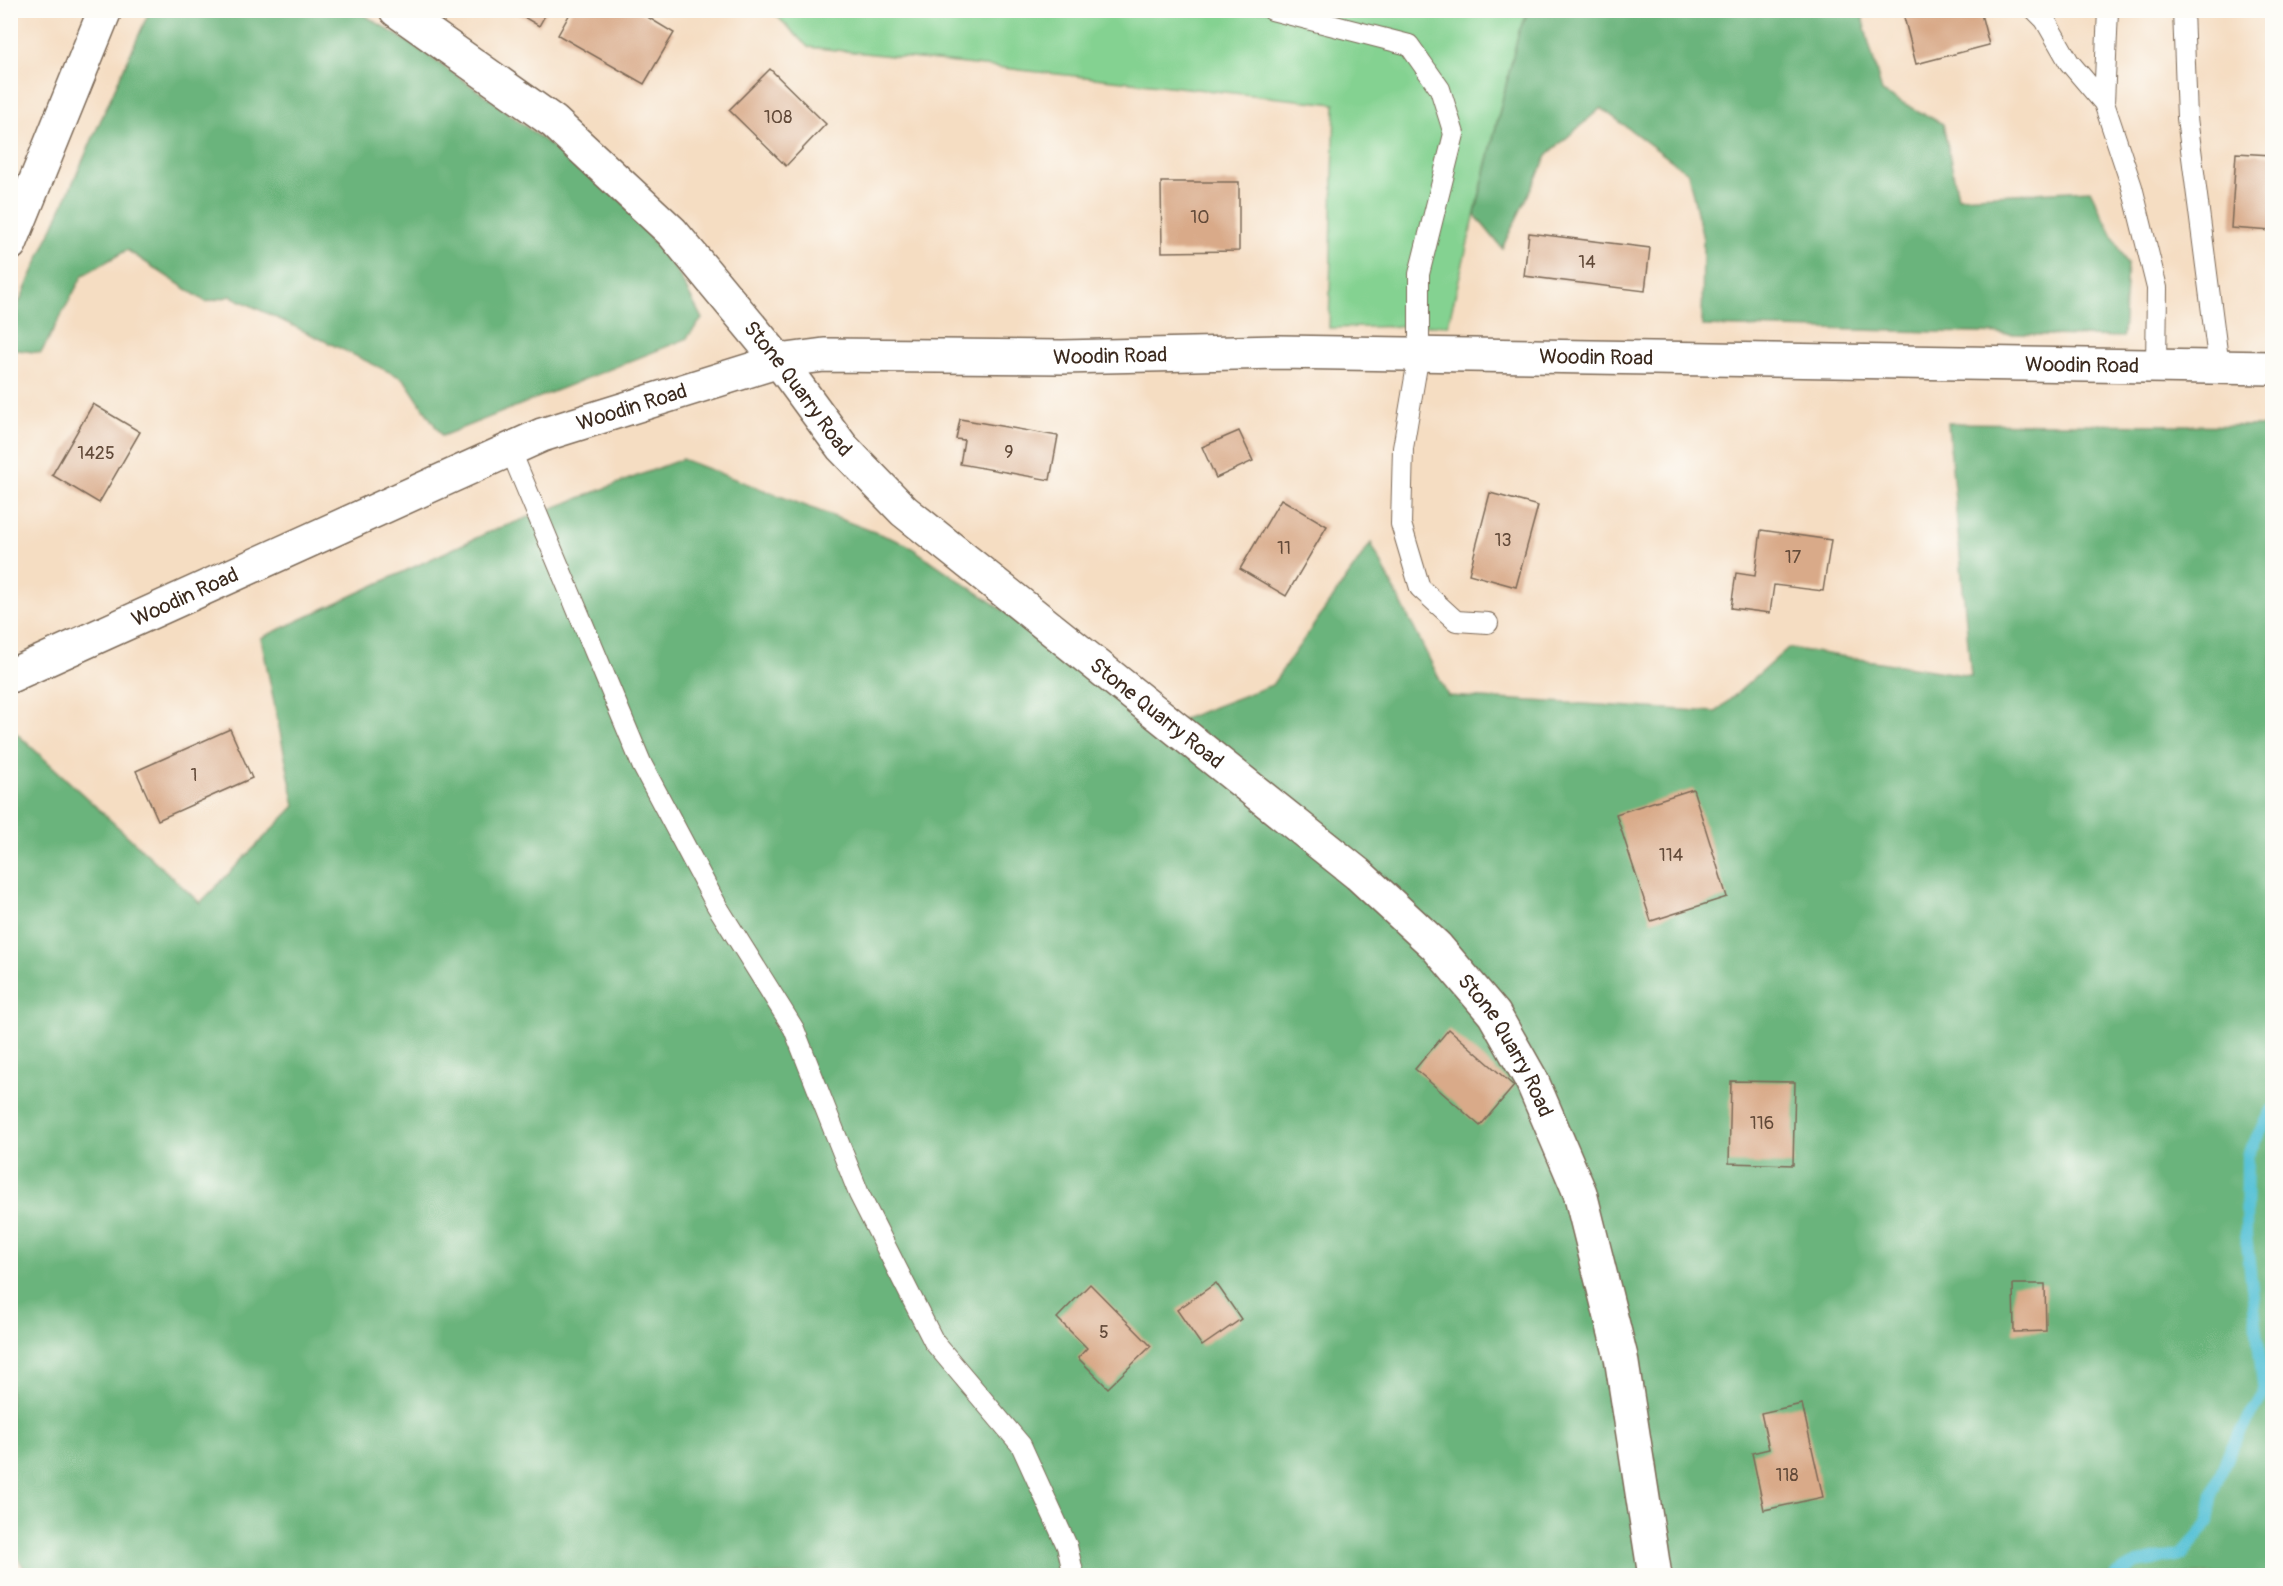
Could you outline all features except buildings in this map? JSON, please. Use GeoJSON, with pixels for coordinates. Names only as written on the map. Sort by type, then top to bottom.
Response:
{"type":"FeatureCollection","features":[{"type":"Feature","properties":{"kind":"street"},"geometry":{"type":"LineString","coordinates":[[10,244],[105,10]]}},
{"type":"Feature","properties":{"kind":"street","name":"Stone Quarry Road"},"geometry":{"type":"LineString","coordinates":[[396,10],[554,122],[672,232],[779,361],[842,447],[904,512],[1358,874],[1436,946],[1494,1014],[1532,1081],[1580,1193],[1621,1357],[1655,1575]]}},
{"type":"Feature","properties":{"kind":"street","name":"Woodin Road"},"geometry":{"type":"LineString","coordinates":[[10,676],[542,435],[779,361],[825,355],[1062,357],[1279,352],[2272,368]]}},
{"type":"Feature","properties":{"kind":"lane"},"geometry":{"type":"LineString","coordinates":[[1272,10],[1409,45],[1440,89],[1454,134],[1419,274],[1419,354],[1403,448],[1401,524],[1420,588],[1456,621],[1488,623]]}},
{"type":"Feature","properties":{"kind":"lane"},"geometry":{"type":"LineString","coordinates":[[2035,10],[2045,20],[2069,63],[2104,103]]}},
{"type":"Feature","properties":{"kind":"lane"},"geometry":{"type":"LineString","coordinates":[[2108,10],[2104,103],[2132,187],[2157,288],[2156,366]]}},
{"type":"Feature","properties":{"kind":"lane"},"geometry":{"type":"LineString","coordinates":[[2184,10],[2187,118],[2219,367]]}},
{"type":"Feature","properties":{"kind":"lane"},"geometry":{"type":"LineString","coordinates":[[510,449],[642,765],[717,906],[794,1029],[859,1194],[934,1342],[1021,1445],[1067,1546],[1074,1575]]}},
{"type":"Feature","properties":{"kind":"green space"},"geometry":{"type":"Polygon","coordinates":[[[150,10],[358,11],[413,45],[493,101],[623,202],[678,273],[702,319],[686,339],[442,436],[404,379],[231,296],[206,302],[127,250],[83,275],[41,353],[11,349],[19,303],[150,10]]]}},
{"type":"Feature","properties":{"kind":"green space"},"geometry":{"type":"Polygon","coordinates":[[[772,11],[1529,11],[1519,31],[1448,325],[1329,328],[1335,104],[808,47],[772,11]]]}},
{"type":"Feature","properties":{"kind":"green space"},"geometry":{"type":"Polygon","coordinates":[[[1529,11],[1864,11],[1863,21],[1882,92],[1943,124],[1958,197],[2090,190],[2127,264],[2123,337],[1702,326],[1703,239],[1688,173],[1601,108],[1548,154],[1502,248],[1475,215],[1519,31],[1529,11]]]}},
{"type":"Feature","properties":{"kind":"green space"},"geometry":{"type":"Polygon","coordinates":[[[1948,423],[2272,426],[2272,1575],[19,1575],[24,1568],[10,1545],[10,731],[13,730],[200,903],[295,806],[261,638],[487,533],[682,459],[906,544],[1170,724],[1272,685],[1371,543],[1448,696],[1716,712],[1788,648],[1971,676],[1948,423]]]}},
{"type":"Feature","properties":{"kind":"waterway"},"geometry":{"type":"LineString","coordinates":[[2115,1576],[2137,1563],[2182,1555],[2208,1523],[2213,1493],[2229,1452],[2264,1393],[2246,1235],[2247,1156],[2272,1110]]}}]}
